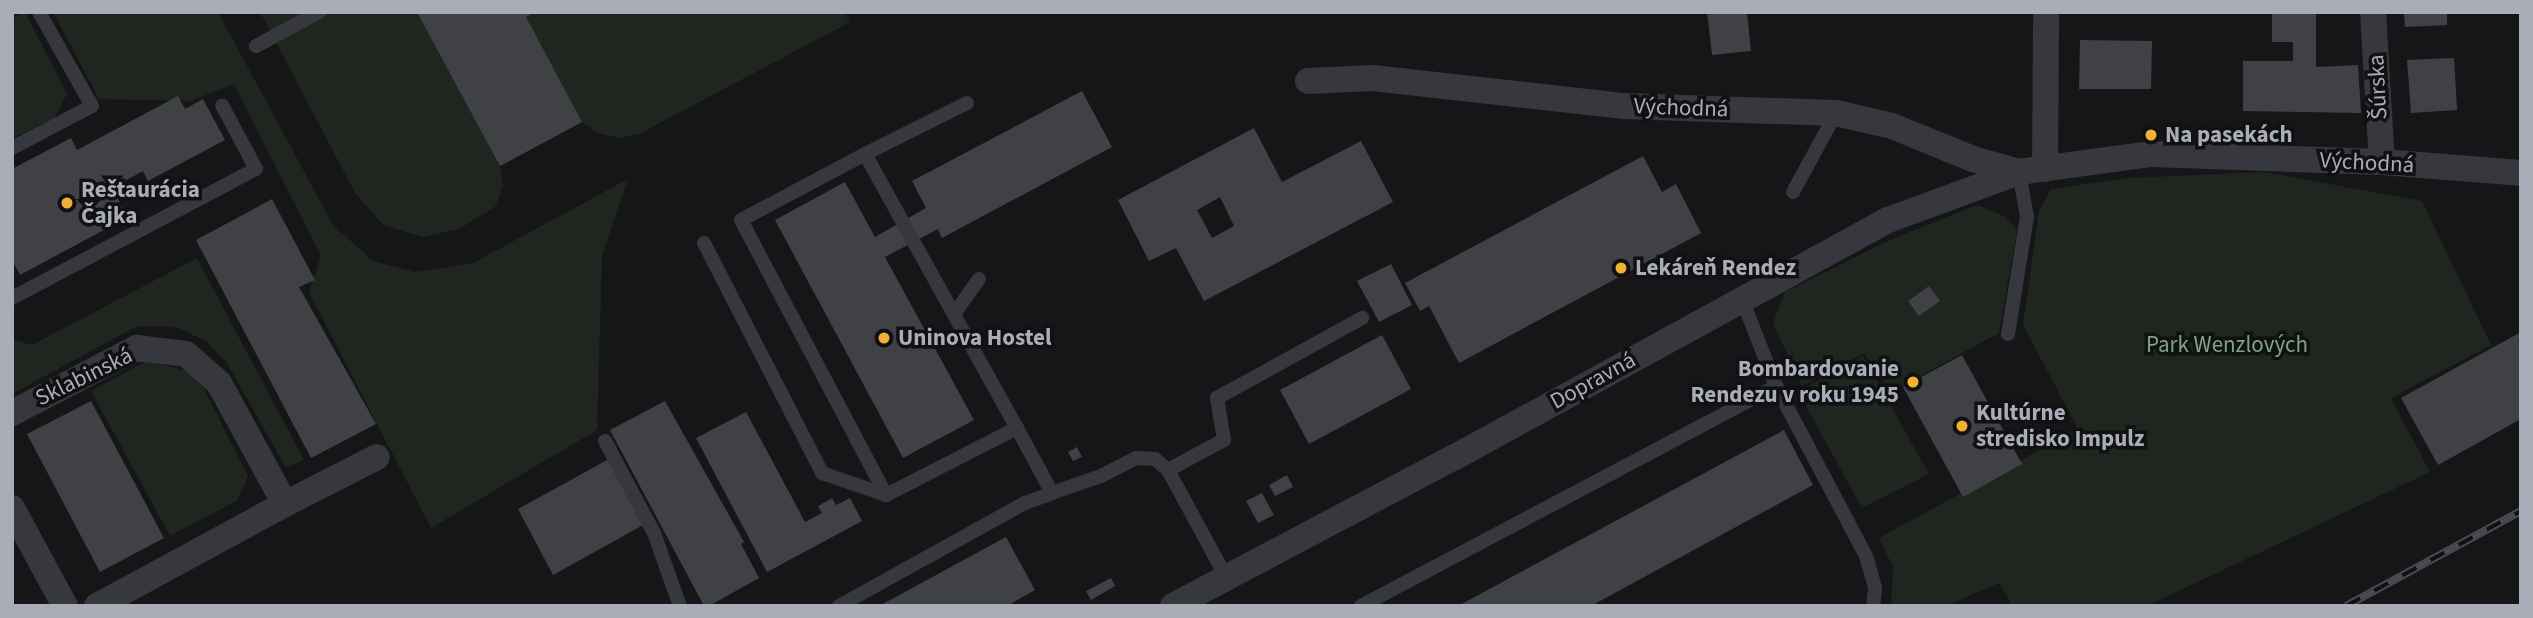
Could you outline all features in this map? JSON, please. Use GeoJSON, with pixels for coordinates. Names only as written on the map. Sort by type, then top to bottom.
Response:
{"type":"FeatureCollection","features":[{"type":"Feature","properties":{"kind":"street"},"geometry":{"type":"LineString","coordinates":[[2032,170],[2046,12]]}},
{"type":"Feature","properties":{"kind":"street","name":"Šúrska"},"geometry":{"type":"LineString","coordinates":[[2373,12],[2382,162]]}},
{"type":"Feature","properties":{"kind":"street","name":"Východná"},"geometry":{"type":"LineString","coordinates":[[1308,81],[1373,78],[1624,106],[1836,113],[1892,126],[1973,159],[2032,170],[2150,154],[2382,162],[2521,173]]}},
{"type":"Feature","properties":{"kind":"street","name":"Dopravná"},"geometry":{"type":"LineString","coordinates":[[1173,606],[1455,457],[1888,220],[2032,170]]}},
{"type":"Feature","properties":{"kind":"street","name":"Sklabinská"},"geometry":{"type":"LineString","coordinates":[[12,412],[137,348],[186,354],[219,383],[285,504]]}},
{"type":"Feature","properties":{"kind":"street"},"geometry":{"type":"LineString","coordinates":[[97,606],[377,457]]}},
{"type":"Feature","properties":{"kind":"street"},"geometry":{"type":"LineString","coordinates":[[12,508],[65,606]]}},
{"type":"Feature","properties":{"kind":"lane"},"geometry":{"type":"LineString","coordinates":[[12,149],[92,106],[39,12]]}},
{"type":"Feature","properties":{"kind":"lane"},"geometry":{"type":"LineString","coordinates":[[256,46],[319,12]]}},
{"type":"Feature","properties":{"kind":"lane"},"geometry":{"type":"LineString","coordinates":[[886,495],[741,220],[967,103]]}},
{"type":"Feature","properties":{"kind":"lane"},"geometry":{"type":"LineString","coordinates":[[12,299],[256,169],[222,105]]}},
{"type":"Feature","properties":{"kind":"lane"},"geometry":{"type":"LineString","coordinates":[[1793,192],[1836,113]]}},
{"type":"Feature","properties":{"kind":"lane"},"geometry":{"type":"LineString","coordinates":[[865,154],[1052,493]]}},
{"type":"Feature","properties":{"kind":"lane"},"geometry":{"type":"LineString","coordinates":[[2008,334],[2032,170]]}},
{"type":"Feature","properties":{"kind":"lane"},"geometry":{"type":"LineString","coordinates":[[704,243],[822,472],[886,495],[1017,428]]}},
{"type":"Feature","properties":{"kind":"lane"},"geometry":{"type":"LineString","coordinates":[[954,314],[979,279]]}},
{"type":"Feature","properties":{"kind":"lane"},"geometry":{"type":"LineString","coordinates":[[1742,299],[1776,386],[1866,556],[1875,588],[1873,606]]}},
{"type":"Feature","properties":{"kind":"lane"},"geometry":{"type":"LineString","coordinates":[[1168,470],[1224,440],[1217,398],[1362,318]]}},
{"type":"Feature","properties":{"kind":"lane"},"geometry":{"type":"LineString","coordinates":[[1361,606],[1776,386]]}},
{"type":"Feature","properties":{"kind":"lane"},"geometry":{"type":"LineString","coordinates":[[605,441],[654,533],[680,606]]}},
{"type":"Feature","properties":{"kind":"lane"},"geometry":{"type":"LineString","coordinates":[[839,606],[1025,503],[1101,476],[1136,458],[1155,459],[1168,470],[1226,577]]}},
{"type":"Feature","properties":{"kind":"green space"},"geometry":{"type":"Polygon","coordinates":[[[25,12],[67,94],[54,118],[12,139],[12,18],[25,12]]]}},
{"type":"Feature","properties":{"kind":"green space"},"geometry":{"type":"Polygon","coordinates":[[[53,12],[218,12],[333,225],[373,261],[415,272],[473,263],[628,179],[602,256],[597,430],[431,528],[309,292],[321,256],[234,84],[191,101],[99,99],[53,12]]]}},
{"type":"Feature","properties":{"kind":"green space"},"geometry":{"type":"Polygon","coordinates":[[[260,12],[844,12],[850,22],[639,134],[619,138],[598,133],[582,122],[500,166],[503,186],[495,207],[459,229],[423,237],[383,225],[355,193],[260,12]]]}},
{"type":"Feature","properties":{"kind":"green space","name":"Park Wenzlových"},"geometry":{"type":"Polygon","coordinates":[[[2265,172],[2422,201],[2491,345],[2391,398],[2430,472],[2147,606],[2013,606],[1999,583],[1946,606],[1891,606],[1893,567],[1879,538],[2078,429],[2023,325],[2039,211],[2051,189],[2127,178],[2265,172]]]}},
{"type":"Feature","properties":{"kind":"green space"},"geometry":{"type":"Polygon","coordinates":[[[1977,205],[2004,216],[2017,230],[1999,333],[1891,392],[1864,353],[1802,386],[1773,323],[1785,292],[1892,239],[1977,205]]]}},
{"type":"Feature","properties":{"kind":"green space"},"geometry":{"type":"Polygon","coordinates":[[[197,258],[304,460],[286,468],[227,363],[206,341],[176,327],[137,326],[12,394],[12,339],[32,345],[197,258]]]}},
{"type":"Feature","properties":{"kind":"green space"},"geometry":{"type":"Polygon","coordinates":[[[1863,356],[1929,474],[1862,508],[1798,392],[1863,356]]]}},
{"type":"Feature","properties":{"kind":"green space"},"geometry":{"type":"Polygon","coordinates":[[[147,361],[184,370],[202,385],[248,476],[238,500],[170,536],[91,391],[147,361]]]}},
{"type":"Feature","properties":{"kind":"building"},"geometry":{"type":"Polygon","coordinates":[[[417,12],[535,12],[526,17],[582,122],[500,166],[417,12]]]}},
{"type":"Feature","properties":{"kind":"building"},"geometry":{"type":"Polygon","coordinates":[[[1707,12],[1747,12],[1751,51],[1712,55],[1707,12]]]}},
{"type":"Feature","properties":{"kind":"building"},"geometry":{"type":"Polygon","coordinates":[[[2272,12],[2316,12],[2316,67],[2358,65],[2361,113],[2243,111],[2243,61],[2293,61],[2293,42],[2272,42],[2272,12]]]}},
{"type":"Feature","properties":{"kind":"building"},"geometry":{"type":"Polygon","coordinates":[[[2404,12],[2447,12],[2447,25],[2405,27],[2404,12]]]}},
{"type":"Feature","properties":{"kind":"building"},"geometry":{"type":"Polygon","coordinates":[[[2080,40],[2152,41],[2151,89],[2079,89],[2080,40]]]}},
{"type":"Feature","properties":{"kind":"building"},"geometry":{"type":"Polygon","coordinates":[[[2454,58],[2457,110],[2411,113],[2407,60],[2454,58]]]}},
{"type":"Feature","properties":{"kind":"building","name":"Uninova Hostel"},"geometry":{"type":"Polygon","coordinates":[[[1082,91],[1112,147],[942,238],[938,229],[885,257],[974,420],[903,458],[775,220],[845,182],[875,237],[926,208],[912,181],[1082,91]]]}},
{"type":"Feature","properties":{"kind":"building"},"geometry":{"type":"Polygon","coordinates":[[[178,96],[185,109],[203,99],[225,140],[148,181],[143,171],[112,188],[128,217],[20,275],[12,260],[12,169],[71,138],[77,150],[178,96]]]}},
{"type":"Feature","properties":{"kind":"building"},"geometry":{"type":"Polygon","coordinates":[[[1254,128],[1282,182],[1361,141],[1393,202],[1204,301],[1176,248],[1149,261],[1118,200],[1254,128]],[[1220,197],[1197,210],[1212,238],[1234,226],[1220,197]]]}},
{"type":"Feature","properties":{"kind":"building"},"geometry":{"type":"Polygon","coordinates":[[[1643,156],[1662,192],[1676,184],[1701,233],[1459,363],[1429,306],[1420,311],[1405,283],[1643,156]]]}},
{"type":"Feature","properties":{"kind":"building"},"geometry":{"type":"Polygon","coordinates":[[[272,199],[315,280],[299,287],[376,424],[311,458],[196,240],[272,199]]]}},
{"type":"Feature","properties":{"kind":"building"},"geometry":{"type":"Polygon","coordinates":[[[1391,264],[1412,305],[1379,322],[1357,281],[1391,264]]]}},
{"type":"Feature","properties":{"kind":"building"},"geometry":{"type":"Polygon","coordinates":[[[1929,286],[1940,301],[1919,316],[1908,301],[1929,286]]]}},
{"type":"Feature","properties":{"kind":"building"},"geometry":{"type":"Polygon","coordinates":[[[2521,332],[2521,419],[2438,465],[2401,398],[2521,332]]]}},
{"type":"Feature","properties":{"kind":"building"},"geometry":{"type":"Polygon","coordinates":[[[1382,335],[1411,389],[1309,444],[1280,390],[1382,335]]]}},
{"type":"Feature","properties":{"kind":"building","name":"Kultúrne stredisko Impulz"},"geometry":{"type":"Polygon","coordinates":[[[1962,355],[2022,464],[1963,497],[1903,387],[1962,355]]]}},
{"type":"Feature","properties":{"kind":"building"},"geometry":{"type":"Polygon","coordinates":[[[91,401],[164,538],[100,572],[27,434],[91,401]]]}},
{"type":"Feature","properties":{"kind":"building"},"geometry":{"type":"Polygon","coordinates":[[[665,401],[744,542],[741,544],[759,578],[709,606],[704,606],[610,430],[665,401]]]}},
{"type":"Feature","properties":{"kind":"building"},"geometry":{"type":"Polygon","coordinates":[[[746,412],[805,522],[822,513],[818,506],[832,498],[836,505],[850,498],[862,521],[767,572],[696,438],[746,412]]]}},
{"type":"Feature","properties":{"kind":"building"},"geometry":{"type":"Polygon","coordinates":[[[1784,430],[1813,485],[1591,606],[1458,606],[1784,430]]]}},
{"type":"Feature","properties":{"kind":"building"},"geometry":{"type":"Polygon","coordinates":[[[1077,447],[1082,457],[1073,461],[1068,452],[1077,447]]]}},
{"type":"Feature","properties":{"kind":"building"},"geometry":{"type":"Polygon","coordinates":[[[609,459],[645,524],[553,575],[518,509],[609,459]]]}},
{"type":"Feature","properties":{"kind":"building"},"geometry":{"type":"Polygon","coordinates":[[[1287,475],[1293,487],[1275,496],[1269,485],[1287,475]]]}},
{"type":"Feature","properties":{"kind":"building"},"geometry":{"type":"Polygon","coordinates":[[[1262,493],[1274,515],[1258,523],[1246,501],[1262,493]]]}},
{"type":"Feature","properties":{"kind":"building"},"geometry":{"type":"Polygon","coordinates":[[[1006,537],[1035,590],[1007,606],[879,606],[1006,537]]]}},
{"type":"Feature","properties":{"kind":"building"},"geometry":{"type":"Polygon","coordinates":[[[1111,578],[1115,586],[1091,600],[1086,591],[1111,578]]]}},
{"type":"Feature","properties":{"kind":"railway"},"geometry":{"type":"LineString","coordinates":[[2346,606],[2521,511]]}},
{"type":"Feature","properties":{"kind":"place","name":"Na pasekách"},"geometry":{"type":"Point","coordinates":[2151,135]}},
{"type":"Feature","properties":{"kind":"place","name":"Reštaurácia Čajka"},"geometry":{"type":"Point","coordinates":[67,203]}},
{"type":"Feature","properties":{"kind":"place","name":"Lekáreň Rendez"},"geometry":{"type":"Point","coordinates":[1621,268]}},
{"type":"Feature","properties":{"kind":"place","name":"Uninova Hostel"},"geometry":{"type":"Point","coordinates":[884,338]}},
{"type":"Feature","properties":{"kind":"place","name":"Bombardovanie Rendezu v roku 1945"},"geometry":{"type":"Point","coordinates":[1913,382]}},
{"type":"Feature","properties":{"kind":"place","name":"Kultúrne stredisko Impulz"},"geometry":{"type":"Point","coordinates":[1962,426]}}]}
